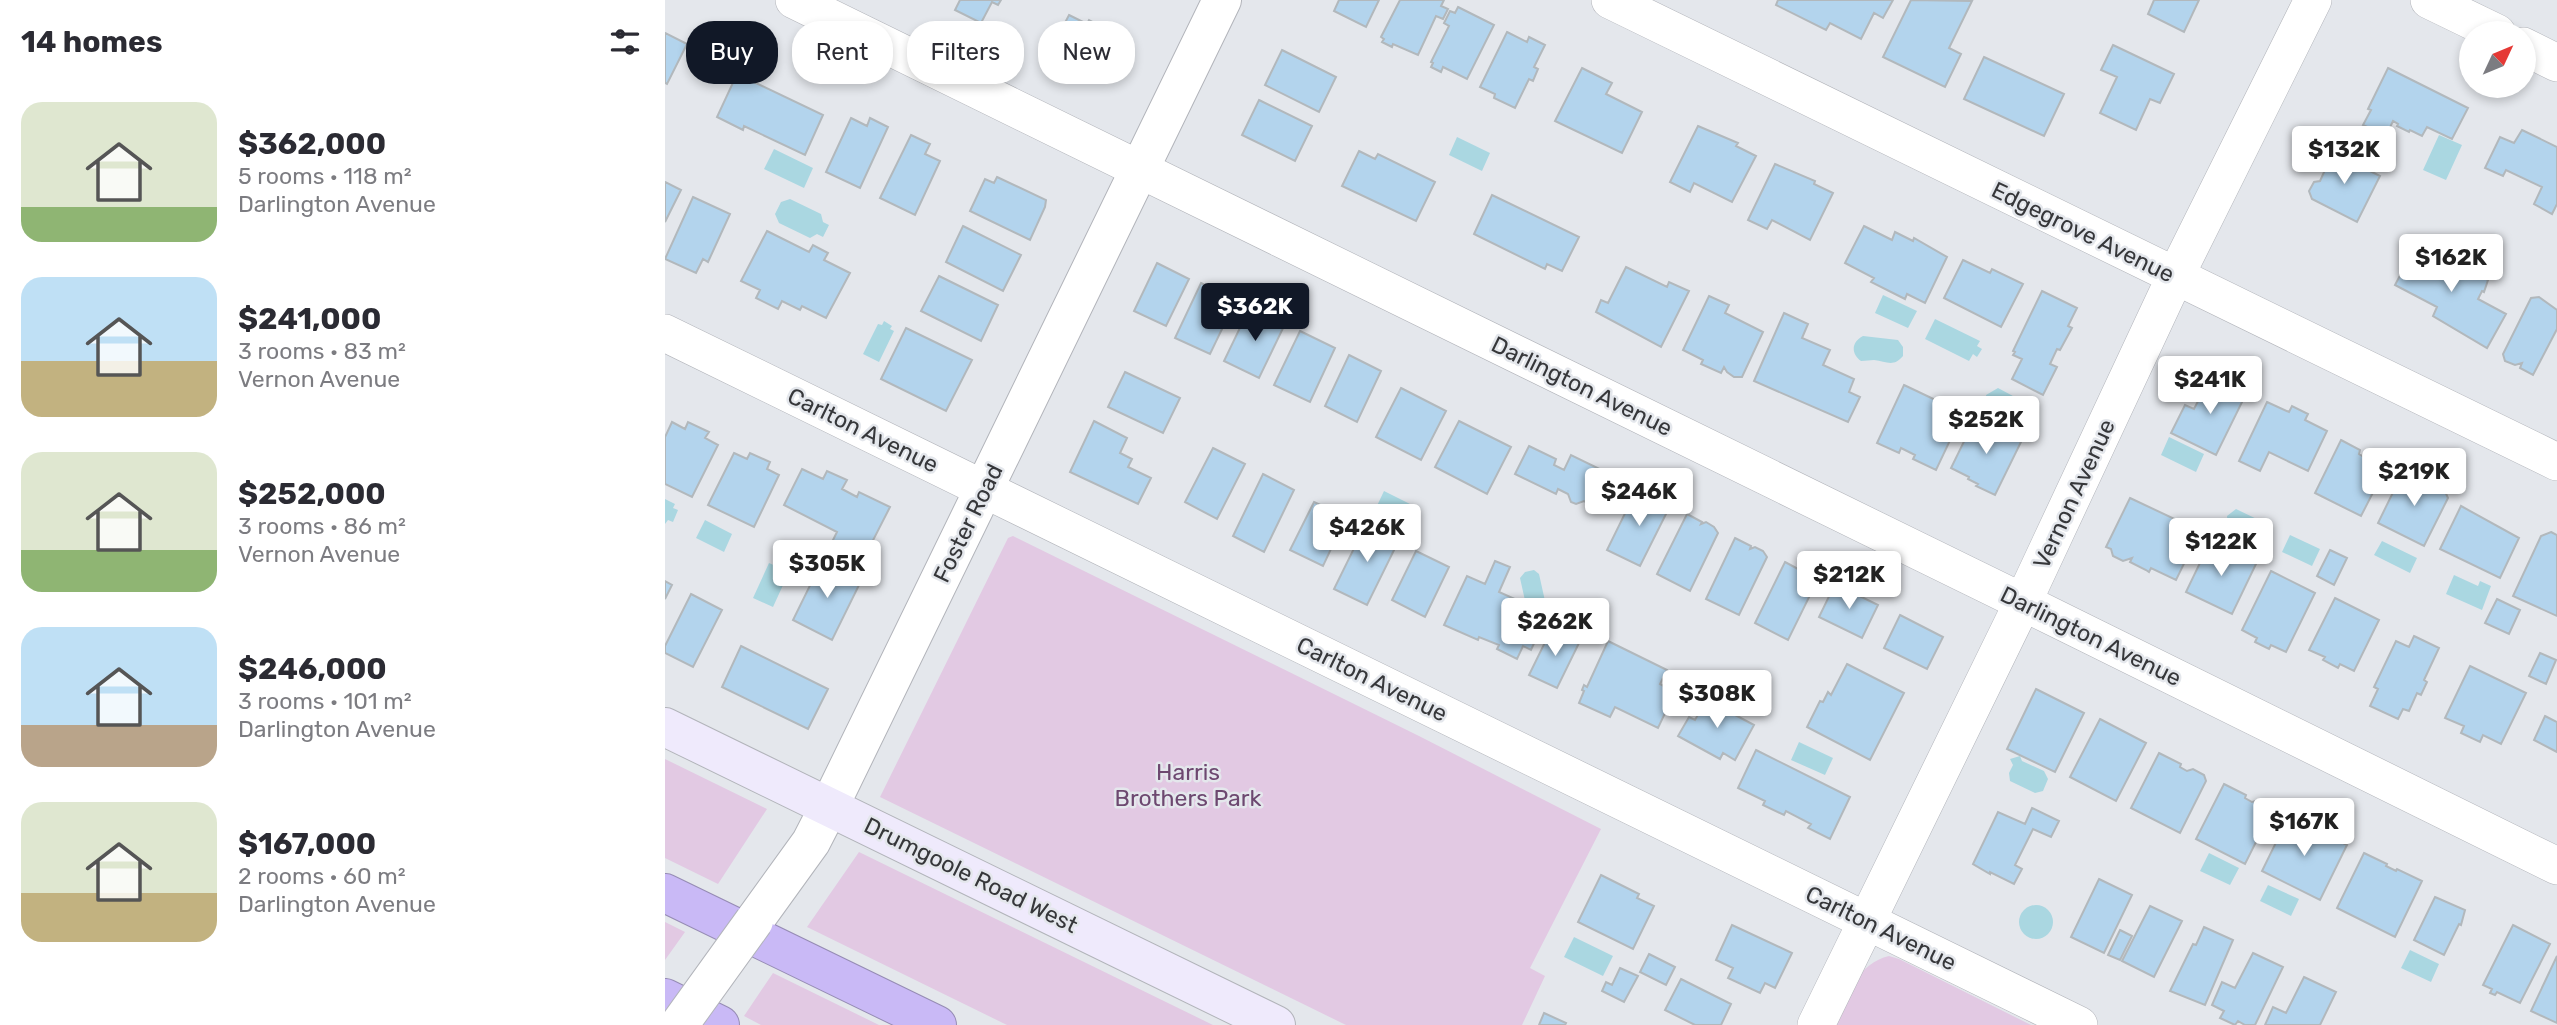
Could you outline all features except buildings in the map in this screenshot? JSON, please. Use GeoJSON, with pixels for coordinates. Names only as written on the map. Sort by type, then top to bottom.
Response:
{"type":"FeatureCollection","features":[{"type":"Feature","properties":{"kind":"highway"},"geometry":{"type":"LineString","coordinates":[[665,892],[937,1025]]}},
{"type":"Feature","properties":{"kind":"highway"},"geometry":{"type":"LineString","coordinates":[[665,998],[720,1025]]}},
{"type":"Feature","properties":{"kind":"main road","name":"Drumgoole Road West"},"geometry":{"type":"LineString","coordinates":[[665,727],[1276,1025]]}},
{"type":"Feature","properties":{"kind":"street","name":"Darlington Avenue"},"geometry":{"type":"LineString","coordinates":[[794,0],[2557,866]]}},
{"type":"Feature","properties":{"kind":"street","name":"Foster Road"},"geometry":{"type":"LineString","coordinates":[[679,1025],[811,842],[1222,0]]}},
{"type":"Feature","properties":{"kind":"street","name":"Edgegrove Avenue"},"geometry":{"type":"LineString","coordinates":[[1610,0],[2557,462]]}},
{"type":"Feature","properties":{"kind":"street","name":"Vernon Avenue"},"geometry":{"type":"LineString","coordinates":[[1816,1025],[1865,920],[2023,602],[2175,277],[2313,0]]}},
{"type":"Feature","properties":{"kind":"street"},"geometry":{"type":"LineString","coordinates":[[2429,0],[2472,21]]}},
{"type":"Feature","properties":{"kind":"street"},"geometry":{"type":"LineString","coordinates":[[2536,52],[2557,63]]}},
{"type":"Feature","properties":{"kind":"street","name":"Carlton Avenue"},"geometry":{"type":"LineString","coordinates":[[665,333],[2079,1025]]}},
{"type":"Feature","properties":{"kind":"green space","name":"Harris Brothers Park"},"geometry":{"type":"Polygon","coordinates":[[[1013,536],[1601,829],[1530,968],[1545,976],[1522,1025],[1346,1025],[880,797],[1008,538],[1013,536]]]}},
{"type":"Feature","properties":{"kind":"green space"},"geometry":{"type":"Polygon","coordinates":[[[665,759],[767,809],[718,884],[665,858],[665,759]]]}},
{"type":"Feature","properties":{"kind":"green space"},"geometry":{"type":"Polygon","coordinates":[[[859,852],[1213,1025],[1007,1025],[807,927],[859,852]]]}},
{"type":"Feature","properties":{"kind":"green space"},"geometry":{"type":"Polygon","coordinates":[[[665,922],[685,932],[665,960],[665,922]]]}},
{"type":"Feature","properties":{"kind":"green space"},"geometry":{"type":"Polygon","coordinates":[[[1889,956],[2031,1025],[1832,1025],[1847,993],[1860,974],[1868,966],[1889,956]]]}},
{"type":"Feature","properties":{"kind":"green space"},"geometry":{"type":"Polygon","coordinates":[[[773,973],[879,1025],[761,1025],[744,1016],[773,973]]]}},
{"type":"Feature","properties":{"kind":"water"},"geometry":{"type":"Polygon","coordinates":[[[2439,135],[2462,145],[2446,180],[2423,170],[2439,135]]]}},
{"type":"Feature","properties":{"kind":"water"},"geometry":{"type":"Polygon","coordinates":[[[1457,137],[1490,153],[1482,171],[1449,155],[1457,137]]]}},
{"type":"Feature","properties":{"kind":"water"},"geometry":{"type":"Polygon","coordinates":[[[774,149],[813,168],[804,188],[764,169],[774,149]]]}},
{"type":"Feature","properties":{"kind":"water"},"geometry":{"type":"Polygon","coordinates":[[[790,199],[821,214],[823,222],[829,225],[823,237],[817,234],[810,238],[779,223],[775,214],[781,202],[790,199]]]}},
{"type":"Feature","properties":{"kind":"water"},"geometry":{"type":"Polygon","coordinates":[[[1883,295],[1917,311],[1908,328],[1875,313],[1883,295]]]}},
{"type":"Feature","properties":{"kind":"water"},"geometry":{"type":"Polygon","coordinates":[[[1935,319],[1980,341],[1977,346],[1982,349],[1977,357],[1973,354],[1969,361],[1925,339],[1935,319]]]}},
{"type":"Feature","properties":{"kind":"water"},"geometry":{"type":"Polygon","coordinates":[[[884,321],[892,326],[890,329],[894,331],[879,362],[863,354],[878,324],[882,325],[884,321]]]}},
{"type":"Feature","properties":{"kind":"water"},"geometry":{"type":"Polygon","coordinates":[[[1863,336],[1898,340],[1903,347],[1903,356],[1893,363],[1861,361],[1855,355],[1854,345],[1863,336]]]}},
{"type":"Feature","properties":{"kind":"water"},"geometry":{"type":"Polygon","coordinates":[[[1998,388],[2026,403],[2016,422],[1988,407],[1986,395],[1998,388]]]}},
{"type":"Feature","properties":{"kind":"water"},"geometry":{"type":"Polygon","coordinates":[[[2169,437],[2204,454],[2196,472],[2161,455],[2169,437]]]}},
{"type":"Feature","properties":{"kind":"water"},"geometry":{"type":"Polygon","coordinates":[[[1384,491],[1412,505],[1403,524],[1375,510],[1384,491]]]}},
{"type":"Feature","properties":{"kind":"water"},"geometry":{"type":"Polygon","coordinates":[[[665,499],[675,504],[673,508],[678,510],[673,522],[668,520],[665,524],[665,499]]]}},
{"type":"Feature","properties":{"kind":"water"},"geometry":{"type":"Polygon","coordinates":[[[2236,509],[2265,523],[2266,534],[2257,539],[2228,526],[2227,516],[2236,509]]]}},
{"type":"Feature","properties":{"kind":"water"},"geometry":{"type":"Polygon","coordinates":[[[705,520],[732,534],[724,552],[696,538],[705,520]]]}},
{"type":"Feature","properties":{"kind":"water"},"geometry":{"type":"Polygon","coordinates":[[[2290,535],[2320,549],[2312,566],[2282,552],[2290,535]]]}},
{"type":"Feature","properties":{"kind":"water"},"geometry":{"type":"Polygon","coordinates":[[[2382,541],[2417,558],[2410,573],[2374,555],[2382,541]]]}},
{"type":"Feature","properties":{"kind":"water"},"geometry":{"type":"Polygon","coordinates":[[[769,563],[789,572],[773,607],[753,598],[769,563]]]}},
{"type":"Feature","properties":{"kind":"water"},"geometry":{"type":"Polygon","coordinates":[[[1534,570],[1539,574],[1545,601],[1540,607],[1532,609],[1526,605],[1520,578],[1525,572],[1534,570]]]}},
{"type":"Feature","properties":{"kind":"water"},"geometry":{"type":"Polygon","coordinates":[[[2454,575],[2478,586],[2480,581],[2491,586],[2482,610],[2446,594],[2454,575]]]}},
{"type":"Feature","properties":{"kind":"water"},"geometry":{"type":"Polygon","coordinates":[[[1799,742],[1833,758],[1825,775],[1791,760],[1799,742]]]}},
{"type":"Feature","properties":{"kind":"water"},"geometry":{"type":"Polygon","coordinates":[[[2020,756],[2022,761],[2044,771],[2048,779],[2043,791],[2035,793],[2010,781],[2009,773],[2013,765],[2010,759],[2020,756]]]}},
{"type":"Feature","properties":{"kind":"water"},"geometry":{"type":"Polygon","coordinates":[[[2209,853],[2239,868],[2230,885],[2200,871],[2209,853]]]}},
{"type":"Feature","properties":{"kind":"water"},"geometry":{"type":"Polygon","coordinates":[[[2268,885],[2299,899],[2291,916],[2260,901],[2268,885]]]}},
{"type":"Feature","properties":{"kind":"water"},"geometry":{"type":"Polygon","coordinates":[[[2036,905],[2048,910],[2053,922],[2048,934],[2036,939],[2024,934],[2019,922],[2024,910],[2036,905]]]}},
{"type":"Feature","properties":{"kind":"water"},"geometry":{"type":"Polygon","coordinates":[[[1574,937],[1613,956],[1603,976],[1564,957],[1574,937]]]}},
{"type":"Feature","properties":{"kind":"water"},"geometry":{"type":"Polygon","coordinates":[[[2410,950],[2439,964],[2431,982],[2401,968],[2410,950]]]}}]}
